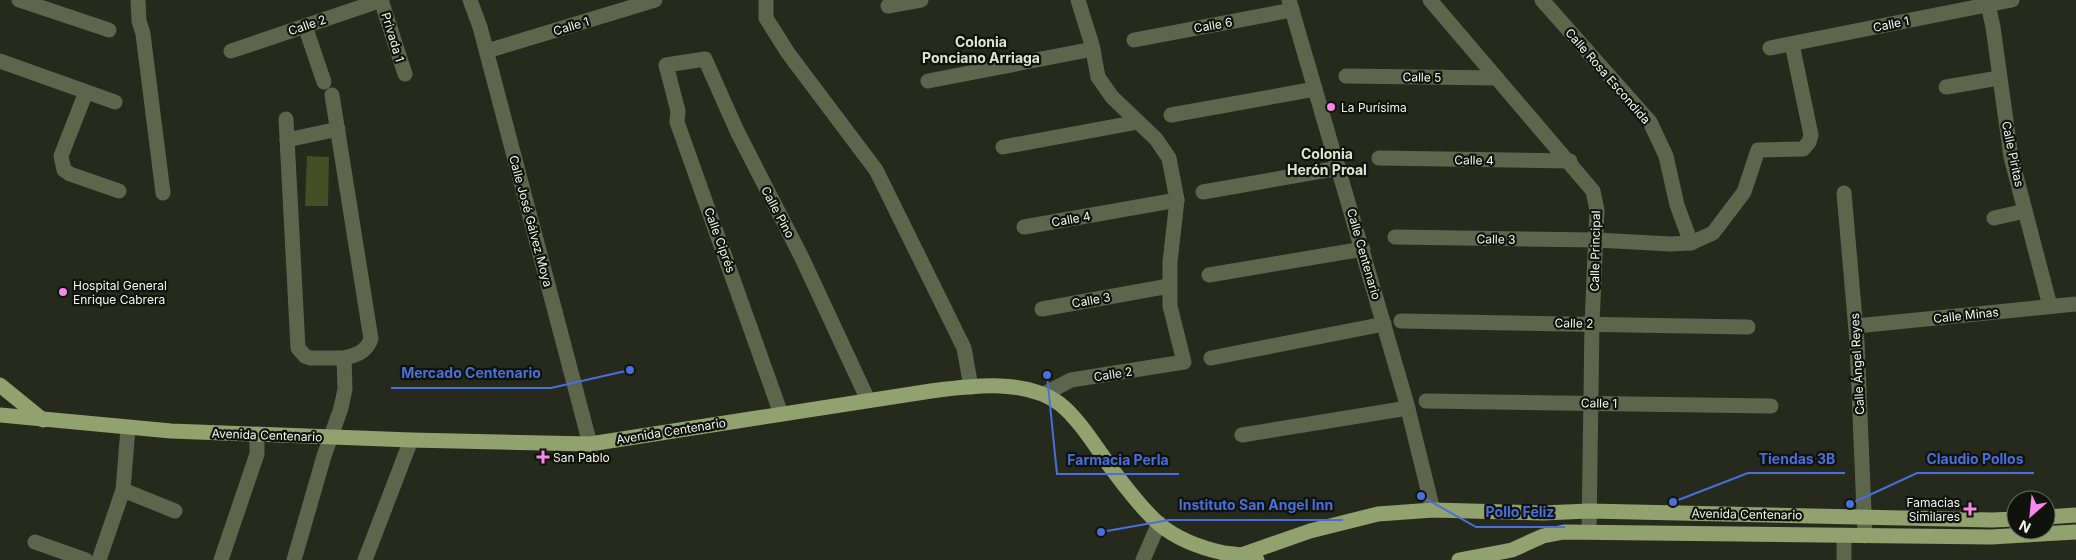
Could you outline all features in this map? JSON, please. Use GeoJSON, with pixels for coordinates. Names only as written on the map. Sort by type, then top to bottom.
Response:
{"type":"FeatureCollection","features":[{"type":"Feature","properties":{"kind":"main road"},"geometry":{"type":"LineString","coordinates":[[0,385],[43,420]]}},
{"type":"Feature","properties":{"kind":"main road","name":"Avenida Centenario"},"geometry":{"type":"LineString","coordinates":[[4,413],[43,420],[128,428],[257,435],[590,444],[868,400],[967,387],[1026,388],[1044,394],[1060,405],[1073,418],[1137,501],[1159,523],[1207,554],[1226,553],[1250,557],[1348,520],[1378,514],[1433,510],[1543,513],[1589,511],[2006,519]]}},
{"type":"Feature","properties":{"kind":"main road"},"geometry":{"type":"LineString","coordinates":[[1543,513],[1543,536]]}},
{"type":"Feature","properties":{"kind":"main road"},"geometry":{"type":"LineString","coordinates":[[2056,516],[2076,515]]}},
{"type":"Feature","properties":{"kind":"main road","name":"Avenida Centenario"},"geometry":{"type":"LineString","coordinates":[[1459,560],[1512,550],[1543,536],[1564,532],[1992,538],[2076,532]]}},
{"type":"Feature","properties":{"kind":"street"},"geometry":{"type":"LineString","coordinates":[[19,0],[109,30]]}},
{"type":"Feature","properties":{"kind":"street"},"geometry":{"type":"LineString","coordinates":[[138,0],[139,20],[143,34],[163,193]]}},
{"type":"Feature","properties":{"kind":"street","name":"Calle 2"},"geometry":{"type":"LineString","coordinates":[[231,51],[382,0]]}},
{"type":"Feature","properties":{"kind":"street","name":"Privada 1"},"geometry":{"type":"LineString","coordinates":[[382,0],[405,74]]}},
{"type":"Feature","properties":{"kind":"street","name":"Calle José Gálvez Moya"},"geometry":{"type":"LineString","coordinates":[[470,0],[487,51],[590,444]]}},
{"type":"Feature","properties":{"kind":"street","name":"Calle 1"},"geometry":{"type":"LineString","coordinates":[[487,51],[655,0]]}},
{"type":"Feature","properties":{"kind":"street"},"geometry":{"type":"LineString","coordinates":[[766,0],[766,18],[788,53],[876,170],[964,348],[967,387]]}},
{"type":"Feature","properties":{"kind":"street"},"geometry":{"type":"LineString","coordinates":[[888,6],[921,0]]}},
{"type":"Feature","properties":{"kind":"street"},"geometry":{"type":"LineString","coordinates":[[1078,0],[1093,49],[1098,77],[1112,97],[1156,139],[1169,158],[1177,200],[1169,286]]}},
{"type":"Feature","properties":{"kind":"street","name":"Calle Principal"},"geometry":{"type":"LineString","coordinates":[[1430,0],[1593,191],[1597,210],[1592,324],[1589,532]]}},
{"type":"Feature","properties":{"kind":"street","name":"Calle Rosa Escondida"},"geometry":{"type":"LineString","coordinates":[[1542,0],[1650,122],[1666,156],[1677,205],[1691,243]]}},
{"type":"Feature","properties":{"kind":"street","name":"Calle 1"},"geometry":{"type":"LineString","coordinates":[[1770,48],[1987,2],[2012,0]]}},
{"type":"Feature","properties":{"kind":"street","name":"Calle Piritas"},"geometry":{"type":"LineString","coordinates":[[1987,2],[2011,157],[2050,306]]}},
{"type":"Feature","properties":{"kind":"street","name":"Calle 6"},"geometry":{"type":"LineString","coordinates":[[1134,40],[1291,5]]}},
{"type":"Feature","properties":{"kind":"street","name":"Calle Centenario"},"geometry":{"type":"LineString","coordinates":[[1291,5],[1408,408],[1433,510]]}},
{"type":"Feature","properties":{"kind":"street"},"geometry":{"type":"LineString","coordinates":[[286,119],[298,348],[301,353],[310,358],[344,358],[357,355],[363,352],[371,339],[338,129],[328,88],[305,26]]}},
{"type":"Feature","properties":{"kind":"street"},"geometry":{"type":"LineString","coordinates":[[1596,240],[1672,244],[1691,243],[1713,233],[1744,192],[1758,150],[1803,150],[1809,142],[1811,135],[1792,44]]}},
{"type":"Feature","properties":{"kind":"street"},"geometry":{"type":"LineString","coordinates":[[928,81],[1093,49]]}},
{"type":"Feature","properties":{"kind":"street","name":"Calle Pino"},"geometry":{"type":"LineString","coordinates":[[666,64],[705,59],[737,131],[802,258],[868,400]]}},
{"type":"Feature","properties":{"kind":"street"},"geometry":{"type":"LineString","coordinates":[[0,61],[115,102]]}},
{"type":"Feature","properties":{"kind":"street","name":"Calle Ciprés"},"geometry":{"type":"LineString","coordinates":[[666,64],[678,111],[677,122],[781,414]]}},
{"type":"Feature","properties":{"kind":"street","name":"Calle 5"},"geometry":{"type":"LineString","coordinates":[[1346,76],[1497,78]]}},
{"type":"Feature","properties":{"kind":"street"},"geometry":{"type":"LineString","coordinates":[[1946,86],[1999,78]]}},
{"type":"Feature","properties":{"kind":"street"},"geometry":{"type":"LineString","coordinates":[[1171,115],[1315,89]]}},
{"type":"Feature","properties":{"kind":"street"},"geometry":{"type":"LineString","coordinates":[[86,92],[62,156],[64,170],[70,174],[119,191]]}},
{"type":"Feature","properties":{"kind":"street"},"geometry":{"type":"LineString","coordinates":[[1003,147],[1138,122]]}},
{"type":"Feature","properties":{"kind":"street"},"geometry":{"type":"LineString","coordinates":[[287,140],[338,129]]}},
{"type":"Feature","properties":{"kind":"street","name":"Calle 4"},"geometry":{"type":"LineString","coordinates":[[1379,158],[1570,162]]}},
{"type":"Feature","properties":{"kind":"street"},"geometry":{"type":"LineString","coordinates":[[1202,192],[1339,168]]}},
{"type":"Feature","properties":{"kind":"street","name":"Calle Ángel Reyes"},"geometry":{"type":"LineString","coordinates":[[1844,193],[1856,326],[1865,536]]}},
{"type":"Feature","properties":{"kind":"street","name":"Calle 4"},"geometry":{"type":"LineString","coordinates":[[1024,228],[1177,200]]}},
{"type":"Feature","properties":{"kind":"street"},"geometry":{"type":"LineString","coordinates":[[1994,218],[2025,211]]}},
{"type":"Feature","properties":{"kind":"street","name":"Calle 3"},"geometry":{"type":"LineString","coordinates":[[1395,238],[1596,240]]}},
{"type":"Feature","properties":{"kind":"street"},"geometry":{"type":"LineString","coordinates":[[1209,276],[1363,249]]}},
{"type":"Feature","properties":{"kind":"street","name":"Calle 2"},"geometry":{"type":"LineString","coordinates":[[1044,394],[1071,380],[1184,362],[1170,306],[1169,286]]}},
{"type":"Feature","properties":{"kind":"street","name":"Calle 3"},"geometry":{"type":"LineString","coordinates":[[1042,308],[1169,286]]}},
{"type":"Feature","properties":{"kind":"street","name":"Calle Minas"},"geometry":{"type":"LineString","coordinates":[[1856,326],[2076,304]]}},
{"type":"Feature","properties":{"kind":"street","name":"Calle 2"},"geometry":{"type":"LineString","coordinates":[[1401,321],[1748,327]]}},
{"type":"Feature","properties":{"kind":"street"},"geometry":{"type":"LineString","coordinates":[[1211,358],[1384,324]]}},
{"type":"Feature","properties":{"kind":"street"},"geometry":{"type":"LineString","coordinates":[[294,560],[346,389],[344,358]]}},
{"type":"Feature","properties":{"kind":"street","name":"Calle 1"},"geometry":{"type":"LineString","coordinates":[[1426,401],[1771,406]]}},
{"type":"Feature","properties":{"kind":"street"},"geometry":{"type":"LineString","coordinates":[[1242,435],[1408,408]]}},
{"type":"Feature","properties":{"kind":"street"},"geometry":{"type":"LineString","coordinates":[[98,560],[123,490],[128,428]]}},
{"type":"Feature","properties":{"kind":"street"},"geometry":{"type":"LineString","coordinates":[[221,560],[257,454],[257,435]]}},
{"type":"Feature","properties":{"kind":"street"},"geometry":{"type":"LineString","coordinates":[[365,560],[411,440]]}},
{"type":"Feature","properties":{"kind":"street"},"geometry":{"type":"LineString","coordinates":[[123,490],[175,511]]}},
{"type":"Feature","properties":{"kind":"street"},"geometry":{"type":"LineString","coordinates":[[1143,560],[1159,523]]}},
{"type":"Feature","properties":{"kind":"street"},"geometry":{"type":"LineString","coordinates":[[1844,536],[1844,560]]}},
{"type":"Feature","properties":{"kind":"street"},"geometry":{"type":"LineString","coordinates":[[35,542],[86,560]]}},
{"type":"Feature","properties":{"kind":"green space"},"geometry":{"type":"Polygon","coordinates":[[[307,156],[329,157],[328,206],[305,206],[307,156]]]}},
{"type":"Feature","properties":{"kind":"place","name":"La Purísima"},"geometry":{"type":"Point","coordinates":[1331,107]}},
{"type":"Feature","properties":{"kind":"place","name":"Hospital General Enrique Cabrera"},"geometry":{"type":"Point","coordinates":[63,292]}},
{"type":"Feature","properties":{"kind":"place","name":"Mercado Centenario"},"geometry":{"type":"Point","coordinates":[630,370]}},
{"type":"Feature","properties":{"kind":"place","name":"Farmacia Perla"},"geometry":{"type":"Point","coordinates":[1047,375]}},
{"type":"Feature","properties":{"kind":"place","name":"San Pablo"},"geometry":{"type":"Point","coordinates":[543,457]}},
{"type":"Feature","properties":{"kind":"place","name":"Pollo Feliz"},"geometry":{"type":"Point","coordinates":[1421,496]}},
{"type":"Feature","properties":{"kind":"place","name":"Tiendas 3B"},"geometry":{"type":"Point","coordinates":[1673,502]}},
{"type":"Feature","properties":{"kind":"place","name":"Claudio Pollos"},"geometry":{"type":"Point","coordinates":[1850,504]}},
{"type":"Feature","properties":{"kind":"place","name":"Famacias Similares"},"geometry":{"type":"Point","coordinates":[1970,509]}},
{"type":"Feature","properties":{"kind":"place","name":"Instituto San Angel Inn"},"geometry":{"type":"Point","coordinates":[1101,532]}},
{"type":"Feature","properties":{"kind":"district","name":"Colonia Ponciano Arriaga"},"geometry":{"type":"Point","coordinates":[981,49]}},
{"type":"Feature","properties":{"kind":"district","name":"Colonia Herón Proal"},"geometry":{"type":"Point","coordinates":[1327,162]}}]}
